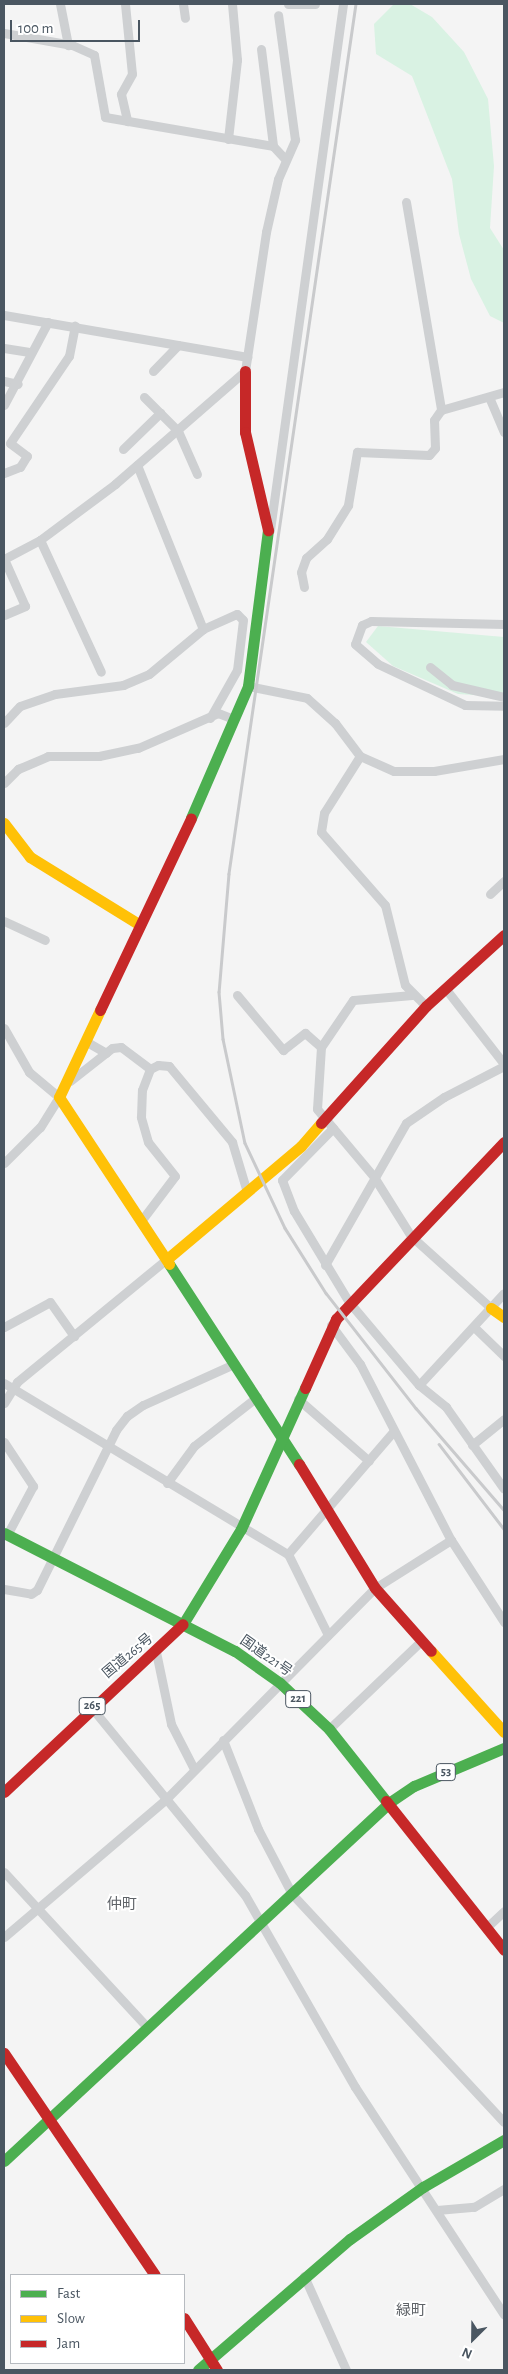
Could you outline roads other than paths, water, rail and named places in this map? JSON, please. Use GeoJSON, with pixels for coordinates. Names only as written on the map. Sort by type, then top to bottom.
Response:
{"type":"FeatureCollection","features":[{"type":"Feature","properties":{"kind":"main road"},"geometry":{"type":"LineString","coordinates":[[245,372],[245,432],[258,502],[269,533],[248,686],[70,1081],[59,1097],[329,1508],[375,1588],[504,1732]]}},
{"type":"Feature","properties":{"kind":"main road"},"geometry":{"type":"LineString","coordinates":[[4,823],[30,857],[140,925]]}},
{"type":"Feature","properties":{"kind":"main road"},"geometry":{"type":"LineString","coordinates":[[167,1259],[329,1124],[426,1006],[504,935]]}},
{"type":"Feature","properties":{"kind":"main road","name":"国道265号"},"geometry":{"type":"LineString","coordinates":[[4,1792],[91,1706],[156,1652],[183,1624],[240,1529],[332,1325],[348,1302],[504,1142]]}},
{"type":"Feature","properties":{"kind":"main road"},"geometry":{"type":"LineString","coordinates":[[490,1308],[504,1317]]}},
{"type":"Feature","properties":{"kind":"main road","name":"国道221号"},"geometry":{"type":"LineString","coordinates":[[5,1534],[236,1651],[280,1683],[329,1729],[390,1802],[504,1950]]}},
{"type":"Feature","properties":{"kind":"main road","name":"53"},"geometry":{"type":"LineString","coordinates":[[390,1802],[414,1786],[504,1748]]}},
{"type":"Feature","properties":{"kind":"main road"},"geometry":{"type":"LineString","coordinates":[[4,2161],[51,2120],[245,1932],[263,1921],[390,1802]]}},
{"type":"Feature","properties":{"kind":"main road"},"geometry":{"type":"LineString","coordinates":[[4,2054],[51,2120],[154,2274]]}},
{"type":"Feature","properties":{"kind":"main road"},"geometry":{"type":"LineString","coordinates":[[198,2370],[304,2276],[423,2187],[504,2140]]}},
{"type":"Feature","properties":{"kind":"main road"},"geometry":{"type":"LineString","coordinates":[[185,2320],[217,2370]]}},
{"type":"Feature","properties":{"kind":"street"},"geometry":{"type":"LineString","coordinates":[[60,4],[68,45]]}},
{"type":"Feature","properties":{"kind":"street"},"geometry":{"type":"LineString","coordinates":[[125,4],[132,74],[122,94],[127,121]]}},
{"type":"Feature","properties":{"kind":"street"},"geometry":{"type":"LineString","coordinates":[[183,4],[184,18]]}},
{"type":"Feature","properties":{"kind":"street"},"geometry":{"type":"LineString","coordinates":[[228,139],[237,60],[232,4]]}},
{"type":"Feature","properties":{"kind":"street"},"geometry":{"type":"LineString","coordinates":[[288,4],[315,4]]}},
{"type":"Feature","properties":{"kind":"street"},"geometry":{"type":"LineString","coordinates":[[269,533],[343,4]]}},
{"type":"Feature","properties":{"kind":"street"},"geometry":{"type":"LineString","coordinates":[[4,615],[25,606],[4,559],[40,540],[137,465],[245,372],[266,232],[285,159],[295,140],[278,15]]}},
{"type":"Feature","properties":{"kind":"street"},"geometry":{"type":"LineString","coordinates":[[4,33],[68,45],[94,55],[105,118],[273,146]]}},
{"type":"Feature","properties":{"kind":"street"},"geometry":{"type":"LineString","coordinates":[[261,49],[273,146],[285,159]]}},
{"type":"Feature","properties":{"kind":"street"},"geometry":{"type":"LineString","coordinates":[[406,202],[441,410]]}},
{"type":"Feature","properties":{"kind":"street"},"geometry":{"type":"LineString","coordinates":[[4,315],[247,357]]}},
{"type":"Feature","properties":{"kind":"street"},"geometry":{"type":"LineString","coordinates":[[4,405],[18,384],[28,352],[48,322]]}},
{"type":"Feature","properties":{"kind":"street"},"geometry":{"type":"LineString","coordinates":[[4,473],[20,467],[27,456],[10,443],[69,356],[75,326]]}},
{"type":"Feature","properties":{"kind":"street"},"geometry":{"type":"LineString","coordinates":[[153,371],[178,344]]}},
{"type":"Feature","properties":{"kind":"street"},"geometry":{"type":"LineString","coordinates":[[4,348],[28,352]]}},
{"type":"Feature","properties":{"kind":"street"},"geometry":{"type":"LineString","coordinates":[[4,381],[18,384]]}},
{"type":"Feature","properties":{"kind":"street"},"geometry":{"type":"LineString","coordinates":[[304,586],[301,572],[306,558],[327,539],[348,505],[356,452],[429,455],[435,448],[434,420],[441,410],[504,392]]}},
{"type":"Feature","properties":{"kind":"street"},"geometry":{"type":"LineString","coordinates":[[144,397],[178,431],[198,474]]}},
{"type":"Feature","properties":{"kind":"street"},"geometry":{"type":"LineString","coordinates":[[489,397],[504,432]]}},
{"type":"Feature","properties":{"kind":"street"},"geometry":{"type":"LineString","coordinates":[[123,449],[160,413]]}},
{"type":"Feature","properties":{"kind":"street"},"geometry":{"type":"LineString","coordinates":[[137,465],[203,629]]}},
{"type":"Feature","properties":{"kind":"street"},"geometry":{"type":"LineString","coordinates":[[40,540],[101,672]]}},
{"type":"Feature","properties":{"kind":"street"},"geometry":{"type":"LineString","coordinates":[[4,723],[20,706],[46,697],[123,685],[149,674],[203,629],[228,615],[244,620],[237,670],[210,718]]}},
{"type":"Feature","properties":{"kind":"street"},"geometry":{"type":"LineString","coordinates":[[504,624],[371,622],[362,625],[355,644],[378,664],[465,705],[504,706]]}},
{"type":"Feature","properties":{"kind":"street"},"geometry":{"type":"LineString","coordinates":[[430,667],[452,685],[504,697]]}},
{"type":"Feature","properties":{"kind":"street"},"geometry":{"type":"LineString","coordinates":[[248,686],[307,698],[320,707],[360,756],[394,771],[434,771],[504,759]]}},
{"type":"Feature","properties":{"kind":"street"},"geometry":{"type":"LineString","coordinates":[[4,783],[18,769],[48,756],[99,756],[138,748],[222,713],[234,719]]}},
{"type":"Feature","properties":{"kind":"street"},"geometry":{"type":"LineString","coordinates":[[360,756],[324,813],[321,832],[385,905],[405,986],[412,995],[426,1006]]}},
{"type":"Feature","properties":{"kind":"street"},"geometry":{"type":"LineString","coordinates":[[490,894],[504,880],[504,874]]}},
{"type":"Feature","properties":{"kind":"street"},"geometry":{"type":"LineString","coordinates":[[4,921],[45,940]]}},
{"type":"Feature","properties":{"kind":"street"},"geometry":{"type":"LineString","coordinates":[[325,1265],[374,1177],[415,1115],[504,1065],[445,988]]}},
{"type":"Feature","properties":{"kind":"street"},"geometry":{"type":"LineString","coordinates":[[237,995],[283,1050],[305,1032],[321,1046]]}},
{"type":"Feature","properties":{"kind":"street"},"geometry":{"type":"LineString","coordinates":[[412,995],[353,1000],[321,1046],[317,1109],[374,1177],[411,1236],[490,1308]]}},
{"type":"Feature","properties":{"kind":"street"},"geometry":{"type":"LineString","coordinates":[[4,1028],[29,1072],[59,1097],[40,1128],[4,1163]]}},
{"type":"Feature","properties":{"kind":"street"},"geometry":{"type":"LineString","coordinates":[[87,1042],[106,1053]]}},
{"type":"Feature","properties":{"kind":"street"},"geometry":{"type":"LineString","coordinates":[[70,1081],[106,1053],[121,1047],[150,1069],[169,1066],[232,1142],[248,1192]]}},
{"type":"Feature","properties":{"kind":"street"},"geometry":{"type":"LineString","coordinates":[[141,1221],[175,1176],[148,1142],[141,1116],[142,1090],[150,1069]]}},
{"type":"Feature","properties":{"kind":"street"},"geometry":{"type":"LineString","coordinates":[[329,1124],[282,1183],[325,1265],[348,1302],[419,1385],[446,1407],[504,1489]]}},
{"type":"Feature","properties":{"kind":"street"},"geometry":{"type":"LineString","coordinates":[[4,1403],[12,1388],[167,1259]]}},
{"type":"Feature","properties":{"kind":"street"},"geometry":{"type":"LineString","coordinates":[[419,1385],[504,1293]]}},
{"type":"Feature","properties":{"kind":"street"},"geometry":{"type":"LineString","coordinates":[[4,1327],[50,1302],[74,1336]]}},
{"type":"Feature","properties":{"kind":"street"},"geometry":{"type":"LineString","coordinates":[[332,1325],[360,1364],[393,1432],[451,1540],[504,1622]]}},
{"type":"Feature","properties":{"kind":"street"},"geometry":{"type":"LineString","coordinates":[[474,1327],[504,1356]]}},
{"type":"Feature","properties":{"kind":"street"},"geometry":{"type":"LineString","coordinates":[[4,1589],[31,1594],[116,1430],[143,1405],[234,1364]]}},
{"type":"Feature","properties":{"kind":"street"},"geometry":{"type":"LineString","coordinates":[[4,1382],[240,1529],[288,1554],[328,1634]]}},
{"type":"Feature","properties":{"kind":"street"},"geometry":{"type":"LineString","coordinates":[[167,1483],[194,1446],[256,1397]]}},
{"type":"Feature","properties":{"kind":"street"},"geometry":{"type":"LineString","coordinates":[[298,1399],[369,1460]]}},
{"type":"Feature","properties":{"kind":"street"},"geometry":{"type":"LineString","coordinates":[[472,1445],[504,1419]]}},
{"type":"Feature","properties":{"kind":"street"},"geometry":{"type":"LineString","coordinates":[[288,1554],[393,1432]]}},
{"type":"Feature","properties":{"kind":"street"},"geometry":{"type":"LineString","coordinates":[[4,1442],[33,1486],[5,1534]]}},
{"type":"Feature","properties":{"kind":"street"},"geometry":{"type":"LineString","coordinates":[[4,1937],[166,1799],[375,1588],[451,1540]]}},
{"type":"Feature","properties":{"kind":"street"},"geometry":{"type":"LineString","coordinates":[[329,1729],[421,1641]]}},
{"type":"Feature","properties":{"kind":"street"},"geometry":{"type":"LineString","coordinates":[[156,1652],[169,1716],[194,1769]]}},
{"type":"Feature","properties":{"kind":"street"},"geometry":{"type":"LineString","coordinates":[[91,1706],[263,1921],[355,2087],[423,2187],[504,2315]]}},
{"type":"Feature","properties":{"kind":"street"},"geometry":{"type":"LineString","coordinates":[[223,1740],[258,1829],[292,1894],[504,2122]]}},
{"type":"Feature","properties":{"kind":"street"},"geometry":{"type":"LineString","coordinates":[[4,1872],[146,2026]]}},
{"type":"Feature","properties":{"kind":"street"},"geometry":{"type":"LineString","coordinates":[[487,1927],[504,1912]]}},
{"type":"Feature","properties":{"kind":"street"},"geometry":{"type":"LineString","coordinates":[[437,2210],[474,2207],[504,2189]]}},
{"type":"Feature","properties":{"kind":"street"},"geometry":{"type":"LineString","coordinates":[[304,2276],[346,2370]]}},
{"type":"Feature","properties":{"kind":"railway"},"geometry":{"type":"LineString","coordinates":[[356,4],[229,874],[219,992],[223,1039],[245,1143],[285,1228],[326,1293],[416,1408],[504,1510]]}},
{"type":"Feature","properties":{"kind":"railway"},"geometry":{"type":"LineString","coordinates":[[439,1444],[504,1529]]}},
{"type":"Feature","properties":{"kind":"district","name":"仲町"},"geometry":{"type":"Point","coordinates":[122,1905]}},
{"type":"Feature","properties":{"kind":"district","name":"緑町"},"geometry":{"type":"Point","coordinates":[411,2311]}}]}
